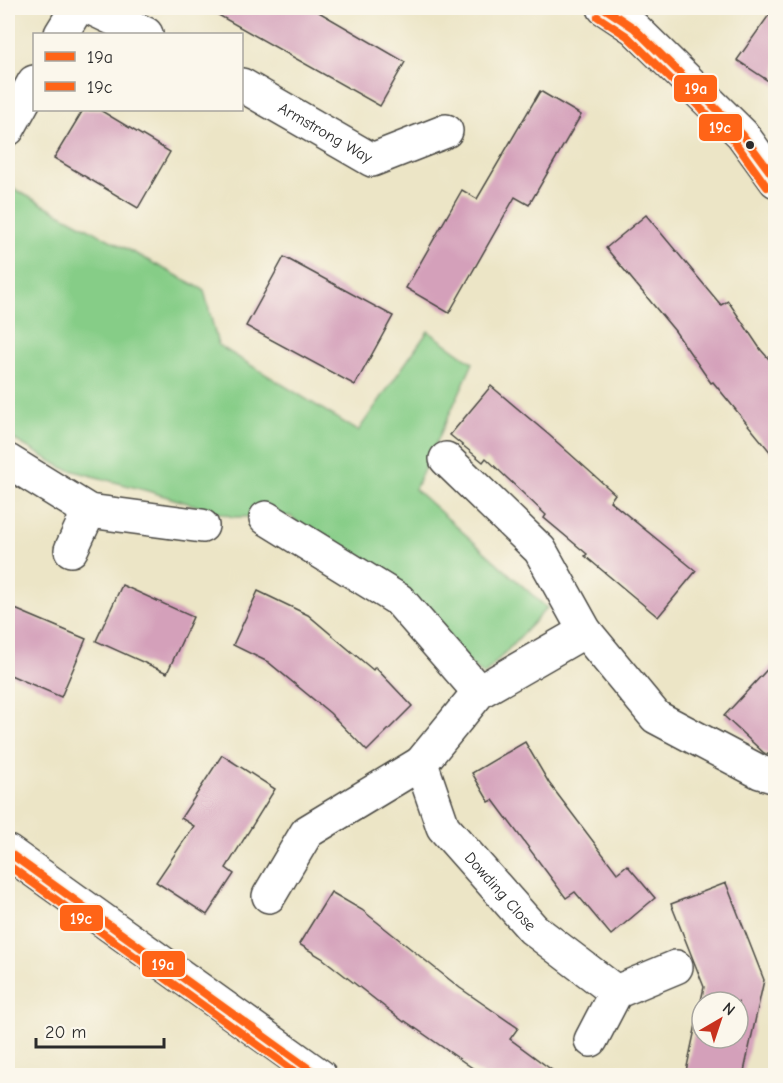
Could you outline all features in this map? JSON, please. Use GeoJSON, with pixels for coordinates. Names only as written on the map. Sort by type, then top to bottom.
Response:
{"type":"FeatureCollection","features":[{"type":"Feature","properties":{"kind":"street"},"geometry":{"type":"LineString","coordinates":[[62,33],[77,8]]}},
{"type":"Feature","properties":{"kind":"street"},"geometry":{"type":"LineString","coordinates":[[91,8],[144,33]]}},
{"type":"Feature","properties":{"kind":"street"},"geometry":{"type":"LineString","coordinates":[[604,8],[643,18],[742,135],[776,181]]}},
{"type":"Feature","properties":{"kind":"street"},"geometry":{"type":"LineString","coordinates":[[8,129],[33,84]]}},
{"type":"Feature","properties":{"kind":"street","name":"Armstrong Way"},"geometry":{"type":"LineString","coordinates":[[243,86],[372,160],[446,131]]}},
{"type":"Feature","properties":{"kind":"street"},"geometry":{"type":"LineString","coordinates":[[446,459],[540,550],[585,631],[656,717],[760,772],[776,777]]}},
{"type":"Feature","properties":{"kind":"street"},"geometry":{"type":"LineString","coordinates":[[8,461],[89,511],[202,526]]}},
{"type":"Feature","properties":{"kind":"street"},"geometry":{"type":"LineString","coordinates":[[71,550],[89,511]]}},
{"type":"Feature","properties":{"kind":"street"},"geometry":{"type":"LineString","coordinates":[[266,518],[399,600],[479,692]]}},
{"type":"Feature","properties":{"kind":"street"},"geometry":{"type":"LineString","coordinates":[[268,897],[307,832],[422,762],[479,692],[585,631]]}},
{"type":"Feature","properties":{"kind":"street","name":"Dowding Close"},"geometry":{"type":"LineString","coordinates":[[422,762],[443,827],[532,929],[616,992]]}},
{"type":"Feature","properties":{"kind":"street"},"geometry":{"type":"LineString","coordinates":[[8,852],[320,1076]]}},
{"type":"Feature","properties":{"kind":"street"},"geometry":{"type":"LineString","coordinates":[[591,1040],[616,992],[676,967]]}},
{"type":"Feature","properties":{"kind":"green space"},"geometry":{"type":"Polygon","coordinates":[[[14,189],[204,290],[218,345],[358,431],[428,331],[473,363],[415,489],[547,608],[484,675],[290,516],[233,517],[63,468],[8,436],[8,197],[14,189]]]}},
{"type":"Feature","properties":{"kind":"building"},"geometry":{"type":"Polygon","coordinates":[[[206,8],[312,8],[405,62],[380,106],[206,8]]]}},
{"type":"Feature","properties":{"kind":"building"},"geometry":{"type":"Polygon","coordinates":[[[776,8],[776,86],[737,60],[776,8]]]}},
{"type":"Feature","properties":{"kind":"building"},"geometry":{"type":"Polygon","coordinates":[[[540,91],[581,115],[529,205],[515,197],[449,313],[406,288],[462,190],[477,199],[540,91]]]}},
{"type":"Feature","properties":{"kind":"building"},"geometry":{"type":"Polygon","coordinates":[[[82,111],[102,111],[170,152],[138,208],[54,158],[82,111]]]}},
{"type":"Feature","properties":{"kind":"building"},"geometry":{"type":"Polygon","coordinates":[[[646,215],[721,305],[728,301],[761,350],[776,367],[776,459],[713,382],[711,383],[675,331],[606,248],[646,215]]]}},
{"type":"Feature","properties":{"kind":"building"},"geometry":{"type":"Polygon","coordinates":[[[284,257],[393,316],[355,385],[246,326],[284,257]]]}},
{"type":"Feature","properties":{"kind":"building"},"geometry":{"type":"Polygon","coordinates":[[[491,386],[615,494],[610,501],[696,571],[658,617],[585,556],[587,554],[544,518],[546,515],[486,458],[483,462],[450,435],[491,386]]]}},
{"type":"Feature","properties":{"kind":"building"},"geometry":{"type":"Polygon","coordinates":[[[122,585],[193,617],[167,673],[96,641],[122,585]]]}},
{"type":"Feature","properties":{"kind":"building"},"geometry":{"type":"Polygon","coordinates":[[[258,591],[308,615],[373,670],[375,667],[412,706],[367,751],[330,713],[268,662],[233,645],[258,591]]]}},
{"type":"Feature","properties":{"kind":"building"},"geometry":{"type":"Polygon","coordinates":[[[8,606],[86,639],[61,697],[8,674],[8,606]]]}},
{"type":"Feature","properties":{"kind":"building"},"geometry":{"type":"Polygon","coordinates":[[[776,660],[776,757],[764,753],[724,716],[776,660]]]}},
{"type":"Feature","properties":{"kind":"building"},"geometry":{"type":"Polygon","coordinates":[[[525,742],[549,783],[617,873],[627,865],[655,898],[611,935],[575,892],[566,898],[493,800],[489,802],[472,773],[525,742]]]}},
{"type":"Feature","properties":{"kind":"building"},"geometry":{"type":"Polygon","coordinates":[[[222,755],[275,789],[226,868],[234,874],[207,915],[156,882],[194,826],[181,818],[222,755]]]}},
{"type":"Feature","properties":{"kind":"building"},"geometry":{"type":"Polygon","coordinates":[[[726,883],[764,980],[750,1044],[750,990],[703,990],[671,904],[726,883]]]}},
{"type":"Feature","properties":{"kind":"building"},"geometry":{"type":"Polygon","coordinates":[[[331,892],[362,910],[460,988],[518,1028],[510,1039],[560,1076],[484,1076],[404,1022],[322,958],[299,944],[331,892]]]}},
{"type":"Feature","properties":{"kind":"building"},"geometry":{"type":"Polygon","coordinates":[[[691,1050],[749,1050],[743,1076],[685,1076],[691,1050]]]}},
{"type":"Feature","properties":{"kind":"transit line","name":"19a"},"geometry":{"type":"LineString","coordinates":[[604,8],[634,28],[742,134],[776,180]]}},
{"type":"Feature","properties":{"kind":"transit line","name":"19c"},"geometry":{"type":"LineString","coordinates":[[598,17],[627,36],[734,141],[767,187]]}},
{"type":"Feature","properties":{"kind":"transit line","name":"19a"},"geometry":{"type":"LineString","coordinates":[[8,852],[319,1076]]}},
{"type":"Feature","properties":{"kind":"transit line","name":"19c"},"geometry":{"type":"LineString","coordinates":[[8,865],[301,1076]]}}]}
